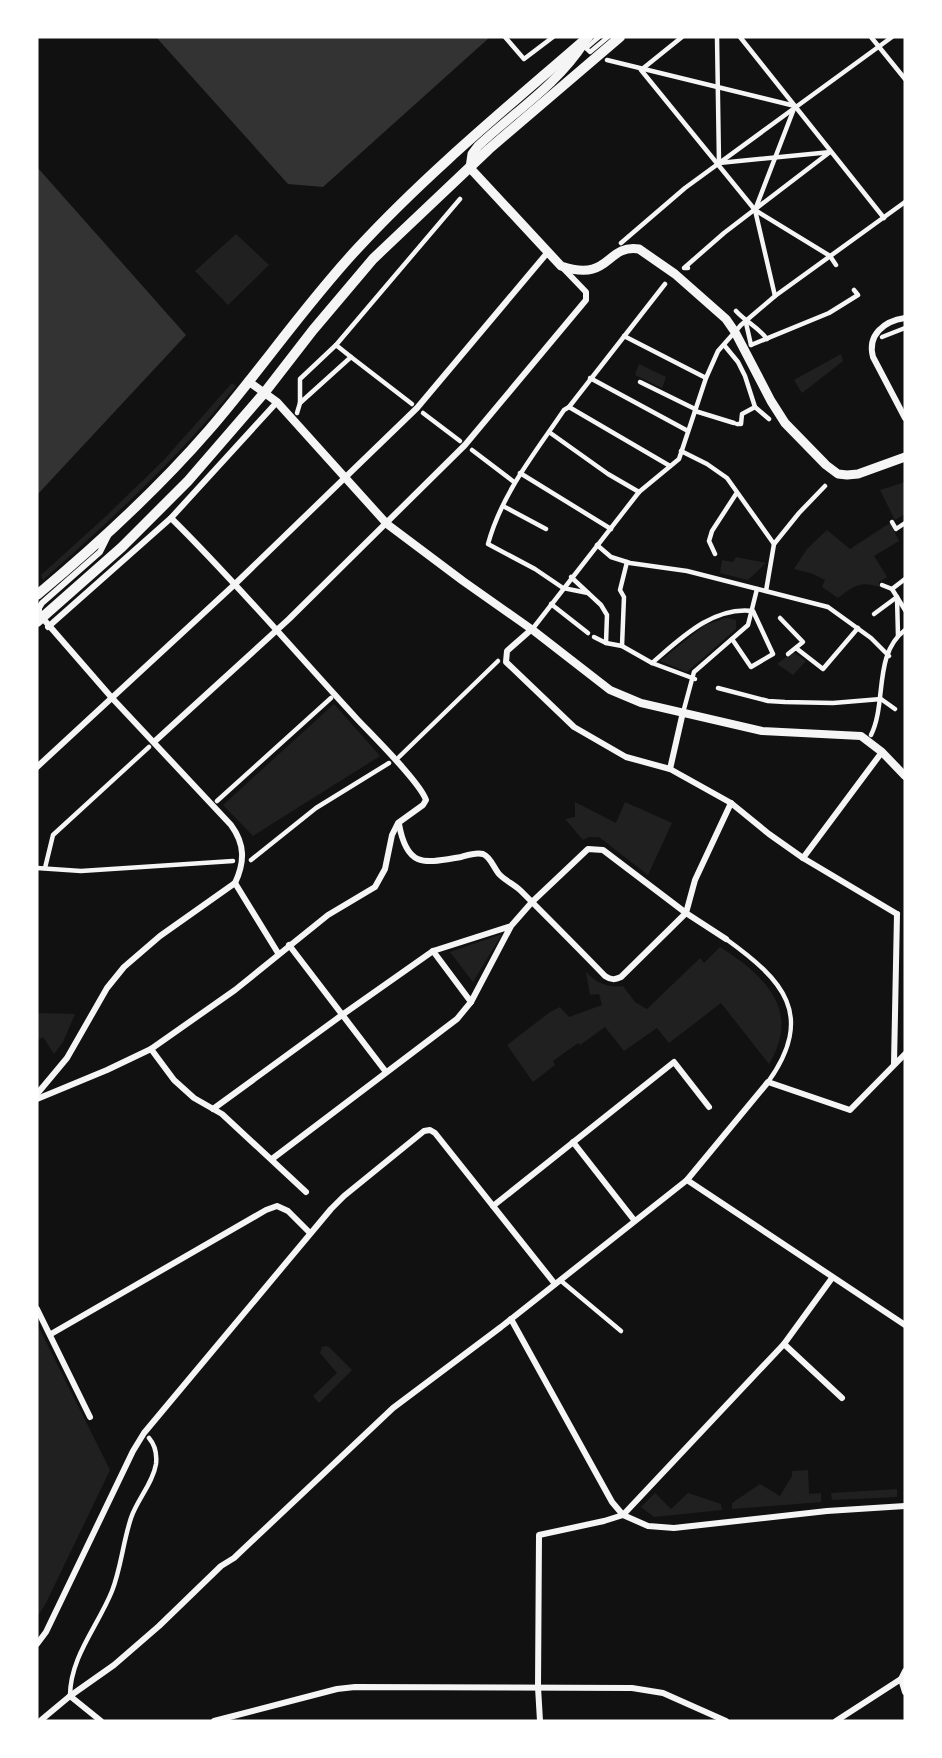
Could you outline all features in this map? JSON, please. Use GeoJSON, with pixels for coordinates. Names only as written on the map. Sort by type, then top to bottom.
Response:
{"type":"FeatureCollection","features":[{"type":"Feature","properties":{"kind":"main road"},"geometry":{"type":"LineString","coordinates":[[470,168],[472,154],[478,146],[557,77],[573,60],[588,37]]}},
{"type":"Feature","properties":{"kind":"main road"},"geometry":{"type":"LineString","coordinates":[[37,595],[110,532],[165,478],[358,248],[421,184],[588,37]]}},
{"type":"Feature","properties":{"kind":"main road"},"geometry":{"type":"LineString","coordinates":[[42,623],[188,481],[265,392],[373,259],[470,168],[604,57],[620,37]]}},
{"type":"Feature","properties":{"kind":"main road"},"geometry":{"type":"LineString","coordinates":[[470,168],[561,266],[576,271],[589,271],[601,267],[625,249],[639,249],[678,277],[726,319],[785,423],[838,474],[858,474],[905,457]]}},
{"type":"Feature","properties":{"kind":"street"},"geometry":{"type":"LineString","coordinates":[[505,37],[524,60],[553,37]]}},
{"type":"Feature","properties":{"kind":"street"},"geometry":{"type":"LineString","coordinates":[[599,37],[586,48],[588,52],[608,37]]}},
{"type":"Feature","properties":{"kind":"street"},"geometry":{"type":"LineString","coordinates":[[641,70],[682,37]]}},
{"type":"Feature","properties":{"kind":"street"},"geometry":{"type":"LineString","coordinates":[[718,37],[719,163]]}},
{"type":"Feature","properties":{"kind":"street"},"geometry":{"type":"LineString","coordinates":[[740,37],[884,218]]}},
{"type":"Feature","properties":{"kind":"street"},"geometry":{"type":"LineString","coordinates":[[871,37],[905,79]]}},
{"type":"Feature","properties":{"kind":"street"},"geometry":{"type":"LineString","coordinates":[[878,46],[883,37]]}},
{"type":"Feature","properties":{"kind":"street"},"geometry":{"type":"LineString","coordinates":[[621,243],[685,188],[892,37]]}},
{"type":"Feature","properties":{"kind":"street"},"geometry":{"type":"LineString","coordinates":[[604,57],[641,70],[795,106]]}},
{"type":"Feature","properties":{"kind":"street"},"geometry":{"type":"LineString","coordinates":[[641,70],[755,210],[830,256],[836,265]]}},
{"type":"Feature","properties":{"kind":"street"},"geometry":{"type":"LineString","coordinates":[[775,296],[755,210],[795,106]]}},
{"type":"Feature","properties":{"kind":"street"},"geometry":{"type":"LineString","coordinates":[[719,163],[831,152]]}},
{"type":"Feature","properties":{"kind":"street"},"geometry":{"type":"LineString","coordinates":[[688,268],[684,268],[724,233],[831,152]]}},
{"type":"Feature","properties":{"kind":"street"},"geometry":{"type":"LineString","coordinates":[[297,414],[300,379],[335,345],[456,201]]}},
{"type":"Feature","properties":{"kind":"street"},"geometry":{"type":"LineString","coordinates":[[251,860],[316,808],[394,760],[502,660],[507,651],[533,628],[639,492],[679,459],[706,378],[718,351],[775,296],[904,203]]}},
{"type":"Feature","properties":{"kind":"street"},"geometry":{"type":"LineString","coordinates":[[37,767],[234,585],[417,408],[548,252]]}},
{"type":"Feature","properties":{"kind":"street"},"geometry":{"type":"LineString","coordinates":[[45,868],[53,835],[278,629],[466,445],[586,300],[586,292],[561,266]]}},
{"type":"Feature","properties":{"kind":"street"},"geometry":{"type":"LineString","coordinates":[[588,593],[563,588],[535,569],[488,544],[494,523],[520,473],[564,410],[665,284]]}},
{"type":"Feature","properties":{"kind":"street"},"geometry":{"type":"LineString","coordinates":[[748,320],[752,346],[829,313],[856,292]]}},
{"type":"Feature","properties":{"kind":"street"},"geometry":{"type":"LineString","coordinates":[[736,311],[758,327],[768,339]]}},
{"type":"Feature","properties":{"kind":"street"},"geometry":{"type":"LineString","coordinates":[[904,318],[884,325],[872,340],[873,357],[905,418]]}},
{"type":"Feature","properties":{"kind":"street"},"geometry":{"type":"LineString","coordinates":[[881,337],[905,328]]}},
{"type":"Feature","properties":{"kind":"street"},"geometry":{"type":"LineString","coordinates":[[624,336],[706,378]]}},
{"type":"Feature","properties":{"kind":"street"},"geometry":{"type":"LineString","coordinates":[[335,345],[412,404]]}},
{"type":"Feature","properties":{"kind":"street"},"geometry":{"type":"LineString","coordinates":[[724,345],[742,369],[755,407],[769,419]]}},
{"type":"Feature","properties":{"kind":"street"},"geometry":{"type":"LineString","coordinates":[[300,403],[351,357]]}},
{"type":"Feature","properties":{"kind":"street"},"geometry":{"type":"LineString","coordinates":[[294,374],[300,379]]}},
{"type":"Feature","properties":{"kind":"street"},"geometry":{"type":"LineString","coordinates":[[590,378],[688,431]]}},
{"type":"Feature","properties":{"kind":"street"},"geometry":{"type":"LineString","coordinates":[[248,381],[277,402],[387,524],[463,581],[533,628],[610,690],[641,703],[762,731],[852,734],[868,740],[905,776]]}},
{"type":"Feature","properties":{"kind":"street"},"geometry":{"type":"LineString","coordinates":[[640,382],[695,410],[736,423],[741,424],[742,414],[755,407]]}},
{"type":"Feature","properties":{"kind":"street"},"geometry":{"type":"LineString","coordinates":[[42,623],[171,518],[277,402]]}},
{"type":"Feature","properties":{"kind":"street"},"geometry":{"type":"LineString","coordinates":[[569,407],[670,466]]}},
{"type":"Feature","properties":{"kind":"street"},"geometry":{"type":"LineString","coordinates":[[423,413],[460,442]]}},
{"type":"Feature","properties":{"kind":"street"},"geometry":{"type":"LineString","coordinates":[[549,432],[608,474],[639,492]]}},
{"type":"Feature","properties":{"kind":"street"},"geometry":{"type":"LineString","coordinates":[[472,450],[514,482]]}},
{"type":"Feature","properties":{"kind":"street"},"geometry":{"type":"LineString","coordinates":[[681,452],[727,478],[774,544]]}},
{"type":"Feature","properties":{"kind":"street"},"geometry":{"type":"LineString","coordinates":[[520,473],[611,528]]}},
{"type":"Feature","properties":{"kind":"street"},"geometry":{"type":"LineString","coordinates":[[766,591],[774,544],[825,486]]}},
{"type":"Feature","properties":{"kind":"street"},"geometry":{"type":"LineString","coordinates":[[715,554],[709,541],[712,531],[736,494]]}},
{"type":"Feature","properties":{"kind":"street"},"geometry":{"type":"LineString","coordinates":[[503,506],[547,529]]}},
{"type":"Feature","properties":{"kind":"street"},"geometry":{"type":"LineString","coordinates":[[37,1096],[107,1070],[150,1049],[235,990],[328,915],[375,887],[385,869],[392,835],[398,823],[426,800],[423,792],[333,696],[278,629],[171,518]]}},
{"type":"Feature","properties":{"kind":"street"},"geometry":{"type":"LineString","coordinates":[[892,522],[896,529],[905,523]]}},
{"type":"Feature","properties":{"kind":"street"},"geometry":{"type":"LineString","coordinates":[[37,1096],[67,1058],[107,988],[124,967],[160,936],[235,883],[243,860],[240,842],[231,825],[214,804],[151,745],[112,698],[42,623],[39,608],[100,552],[110,532]]}},
{"type":"Feature","properties":{"kind":"street"},"geometry":{"type":"LineString","coordinates":[[597,545],[611,556],[627,562],[712,575],[783,597],[828,607],[858,628],[889,656]]}},
{"type":"Feature","properties":{"kind":"street"},"geometry":{"type":"LineString","coordinates":[[622,646],[624,597],[620,590],[627,562]]}},
{"type":"Feature","properties":{"kind":"street"},"geometry":{"type":"LineString","coordinates":[[571,577],[601,605],[607,615],[606,643]]}},
{"type":"Feature","properties":{"kind":"street"},"geometry":{"type":"LineString","coordinates":[[892,589],[905,579]]}},
{"type":"Feature","properties":{"kind":"street"},"geometry":{"type":"LineString","coordinates":[[882,585],[892,589],[905,610]]}},
{"type":"Feature","properties":{"kind":"street"},"geometry":{"type":"LineString","coordinates":[[670,769],[694,672],[748,625],[757,589]]}},
{"type":"Feature","properties":{"kind":"street"},"geometry":{"type":"LineString","coordinates":[[874,614],[897,597]]}},
{"type":"Feature","properties":{"kind":"street"},"geometry":{"type":"LineString","coordinates":[[871,735],[881,699],[881,677],[898,636],[897,597]]}},
{"type":"Feature","properties":{"kind":"street"},"geometry":{"type":"LineString","coordinates":[[551,604],[587,633]]}},
{"type":"Feature","properties":{"kind":"street"},"geometry":{"type":"LineString","coordinates":[[652,663],[679,640],[715,616],[732,610],[753,611]]}},
{"type":"Feature","properties":{"kind":"street"},"geometry":{"type":"LineString","coordinates":[[732,639],[751,667],[773,654],[753,611]]}},
{"type":"Feature","properties":{"kind":"street"},"geometry":{"type":"LineString","coordinates":[[780,618],[803,642],[788,654]]}},
{"type":"Feature","properties":{"kind":"street"},"geometry":{"type":"LineString","coordinates":[[796,648],[823,669],[858,628]]}},
{"type":"Feature","properties":{"kind":"street"},"geometry":{"type":"LineString","coordinates":[[898,636],[905,631]]}},
{"type":"Feature","properties":{"kind":"street"},"geometry":{"type":"LineString","coordinates":[[594,637],[622,646],[652,663],[693,679]]}},
{"type":"Feature","properties":{"kind":"street"},"geometry":{"type":"LineString","coordinates":[[502,660],[574,727],[626,757],[670,769],[731,803],[803,858],[898,914]]}},
{"type":"Feature","properties":{"kind":"street"},"geometry":{"type":"LineString","coordinates":[[718,688],[768,701],[833,703],[881,699],[895,709]]}},
{"type":"Feature","properties":{"kind":"street"},"geometry":{"type":"LineString","coordinates":[[214,804],[333,696]]}},
{"type":"Feature","properties":{"kind":"street"},"geometry":{"type":"LineString","coordinates":[[803,858],[882,752]]}},
{"type":"Feature","properties":{"kind":"street"},"geometry":{"type":"LineString","coordinates":[[398,823],[402,838],[417,860],[435,862],[483,855],[488,858],[500,876],[519,889],[605,975],[613,979],[621,977],[686,913],[695,880],[731,803]]}},
{"type":"Feature","properties":{"kind":"street"},"geometry":{"type":"LineString","coordinates":[[40,1721],[114,1665],[159,1626],[393,1408],[687,1180],[768,1082],[784,1055],[791,1030],[790,1011],[780,986],[768,972],[603,850],[593,848],[582,853],[511,926],[471,1002],[457,1020],[272,1159]]}},
{"type":"Feature","properties":{"kind":"street"},"geometry":{"type":"LineString","coordinates":[[37,868],[81,871],[233,861]]}},
{"type":"Feature","properties":{"kind":"street"},"geometry":{"type":"LineString","coordinates":[[235,883],[278,953]]}},
{"type":"Feature","properties":{"kind":"street"},"geometry":{"type":"LineString","coordinates":[[898,914],[905,909]]}},
{"type":"Feature","properties":{"kind":"street"},"geometry":{"type":"LineString","coordinates":[[894,1064],[898,914]]}},
{"type":"Feature","properties":{"kind":"street"},"geometry":{"type":"LineString","coordinates":[[213,1109],[433,951],[511,926]]}},
{"type":"Feature","properties":{"kind":"street"},"geometry":{"type":"LineString","coordinates":[[289,945],[386,1072]]}},
{"type":"Feature","properties":{"kind":"street"},"geometry":{"type":"LineString","coordinates":[[433,951],[471,1002]]}},
{"type":"Feature","properties":{"kind":"street"},"geometry":{"type":"LineString","coordinates":[[150,1049],[174,1080],[194,1098],[222,1114],[306,1192]]}},
{"type":"Feature","properties":{"kind":"street"},"geometry":{"type":"LineString","coordinates":[[768,1082],[850,1110],[905,1054]]}},
{"type":"Feature","properties":{"kind":"street"},"geometry":{"type":"LineString","coordinates":[[493,1206],[674,1062],[709,1107]]}},
{"type":"Feature","properties":{"kind":"street"},"geometry":{"type":"LineString","coordinates":[[37,1644],[46,1632],[144,1433],[310,1233],[344,1196],[424,1131],[435,1133],[558,1282],[621,1331]]}},
{"type":"Feature","properties":{"kind":"street"},"geometry":{"type":"LineString","coordinates":[[573,1142],[634,1220]]}},
{"type":"Feature","properties":{"kind":"street"},"geometry":{"type":"LineString","coordinates":[[687,1180],[905,1325]]}},
{"type":"Feature","properties":{"kind":"street"},"geometry":{"type":"LineString","coordinates":[[51,1334],[266,1210],[277,1206],[288,1211],[310,1233]]}},
{"type":"Feature","properties":{"kind":"street"},"geometry":{"type":"LineString","coordinates":[[540,1721],[539,1535],[622,1515],[784,1344],[832,1278]]}},
{"type":"Feature","properties":{"kind":"street"},"geometry":{"type":"LineString","coordinates":[[37,1309],[90,1417]]}},
{"type":"Feature","properties":{"kind":"street"},"geometry":{"type":"LineString","coordinates":[[511,1319],[612,1502],[622,1515],[648,1526],[667,1528],[827,1511],[905,1506]]}},
{"type":"Feature","properties":{"kind":"street"},"geometry":{"type":"LineString","coordinates":[[784,1344],[842,1398]]}},
{"type":"Feature","properties":{"kind":"street"},"geometry":{"type":"LineString","coordinates":[[70,1696],[70,1685],[77,1661],[113,1590],[129,1523],[156,1465],[153,1442],[149,1438]]}},
{"type":"Feature","properties":{"kind":"street"},"geometry":{"type":"LineString","coordinates":[[836,1721],[901,1679],[905,1671]]}},
{"type":"Feature","properties":{"kind":"street"},"geometry":{"type":"LineString","coordinates":[[901,1679],[905,1692]]}},
{"type":"Feature","properties":{"kind":"street"},"geometry":{"type":"LineString","coordinates":[[214,1721],[337,1689],[355,1687],[629,1688],[663,1693],[726,1721]]}},
{"type":"Feature","properties":{"kind":"street"},"geometry":{"type":"LineString","coordinates":[[70,1696],[101,1721]]}},
{"type":"Feature","properties":{"kind":"shaded area"},"geometry":{"type":"Polygon","coordinates":[[[156,37],[490,37],[323,187],[288,184],[156,37]]]}},
{"type":"Feature","properties":{"kind":"shaded area"},"geometry":{"type":"Polygon","coordinates":[[[37,167],[186,335],[37,495],[37,167]]]}},
{"type":"Feature","properties":{"kind":"shaded area"},"geometry":{"type":"Polygon","coordinates":[[[236,234],[269,265],[228,305],[195,271],[236,234]]]}},
{"type":"Feature","properties":{"kind":"shaded area"},"geometry":{"type":"Polygon","coordinates":[[[841,354],[843,361],[802,393],[794,380],[841,354]]]}},
{"type":"Feature","properties":{"kind":"shaded area"},"geometry":{"type":"Polygon","coordinates":[[[639,364],[666,377],[662,388],[635,375],[639,364]]]}},
{"type":"Feature","properties":{"kind":"shaded area"},"geometry":{"type":"Polygon","coordinates":[[[232,383],[236,386],[168,463],[43,580],[41,575],[163,461],[232,383]]]}},
{"type":"Feature","properties":{"kind":"shaded area"},"geometry":{"type":"Polygon","coordinates":[[[905,482],[905,514],[895,520],[880,490],[905,482]]]}},
{"type":"Feature","properties":{"kind":"shaded area"},"geometry":{"type":"Polygon","coordinates":[[[890,523],[899,541],[874,556],[887,577],[879,582],[879,587],[867,584],[857,586],[838,598],[822,587],[825,580],[794,569],[807,549],[827,530],[850,549],[890,523]]]}},
{"type":"Feature","properties":{"kind":"shaded area"},"geometry":{"type":"Polygon","coordinates":[[[736,557],[766,563],[748,580],[720,573],[722,560],[733,562],[736,557]]]}},
{"type":"Feature","properties":{"kind":"shaded area"},"geometry":{"type":"Polygon","coordinates":[[[726,618],[736,620],[736,629],[687,672],[660,661],[705,625],[726,618]]]}},
{"type":"Feature","properties":{"kind":"shaded area"},"geometry":{"type":"Polygon","coordinates":[[[793,652],[806,661],[793,675],[777,664],[793,652]]]}},
{"type":"Feature","properties":{"kind":"shaded area"},"geometry":{"type":"Polygon","coordinates":[[[334,704],[380,756],[253,836],[223,805],[334,704]]]}},
{"type":"Feature","properties":{"kind":"shaded area"},"geometry":{"type":"Polygon","coordinates":[[[575,802],[616,823],[625,802],[672,823],[648,875],[599,837],[583,840],[565,819],[575,817],[575,802]]]}},
{"type":"Feature","properties":{"kind":"shaded area"},"geometry":{"type":"Polygon","coordinates":[[[502,934],[473,982],[450,952],[502,934]]]}},
{"type":"Feature","properties":{"kind":"shaded area"},"geometry":{"type":"Polygon","coordinates":[[[720,947],[764,982],[780,1011],[778,1045],[769,1064],[721,1003],[669,1043],[657,1028],[624,1051],[605,1027],[553,1061],[555,1065],[533,1082],[507,1045],[560,1007],[569,1017],[602,1005],[599,994],[590,995],[586,972],[603,984],[623,986],[635,1002],[647,1009],[700,958],[704,963],[720,947]]]}},
{"type":"Feature","properties":{"kind":"shaded area"},"geometry":{"type":"Polygon","coordinates":[[[37,1013],[75,1014],[63,1042],[54,1054],[43,1037],[37,1041],[37,1013]]]}},
{"type":"Feature","properties":{"kind":"shaded area"},"geometry":{"type":"Polygon","coordinates":[[[37,1324],[110,1470],[37,1617],[37,1324]]]}},
{"type":"Feature","properties":{"kind":"shaded area"},"geometry":{"type":"Polygon","coordinates":[[[326,1346],[352,1370],[319,1403],[313,1396],[337,1373],[320,1353],[322,1347],[326,1346]]]}},
{"type":"Feature","properties":{"kind":"shaded area"},"geometry":{"type":"Polygon","coordinates":[[[808,1470],[809,1494],[821,1493],[821,1502],[732,1509],[732,1503],[760,1484],[780,1496],[792,1476],[792,1471],[808,1470]]]}},
{"type":"Feature","properties":{"kind":"shaded area"},"geometry":{"type":"Polygon","coordinates":[[[897,1489],[897,1497],[832,1500],[831,1493],[897,1489]]]}},
{"type":"Feature","properties":{"kind":"shaded area"},"geometry":{"type":"Polygon","coordinates":[[[655,1493],[671,1509],[688,1493],[721,1504],[722,1510],[654,1517],[641,1507],[655,1493]]]}}]}
